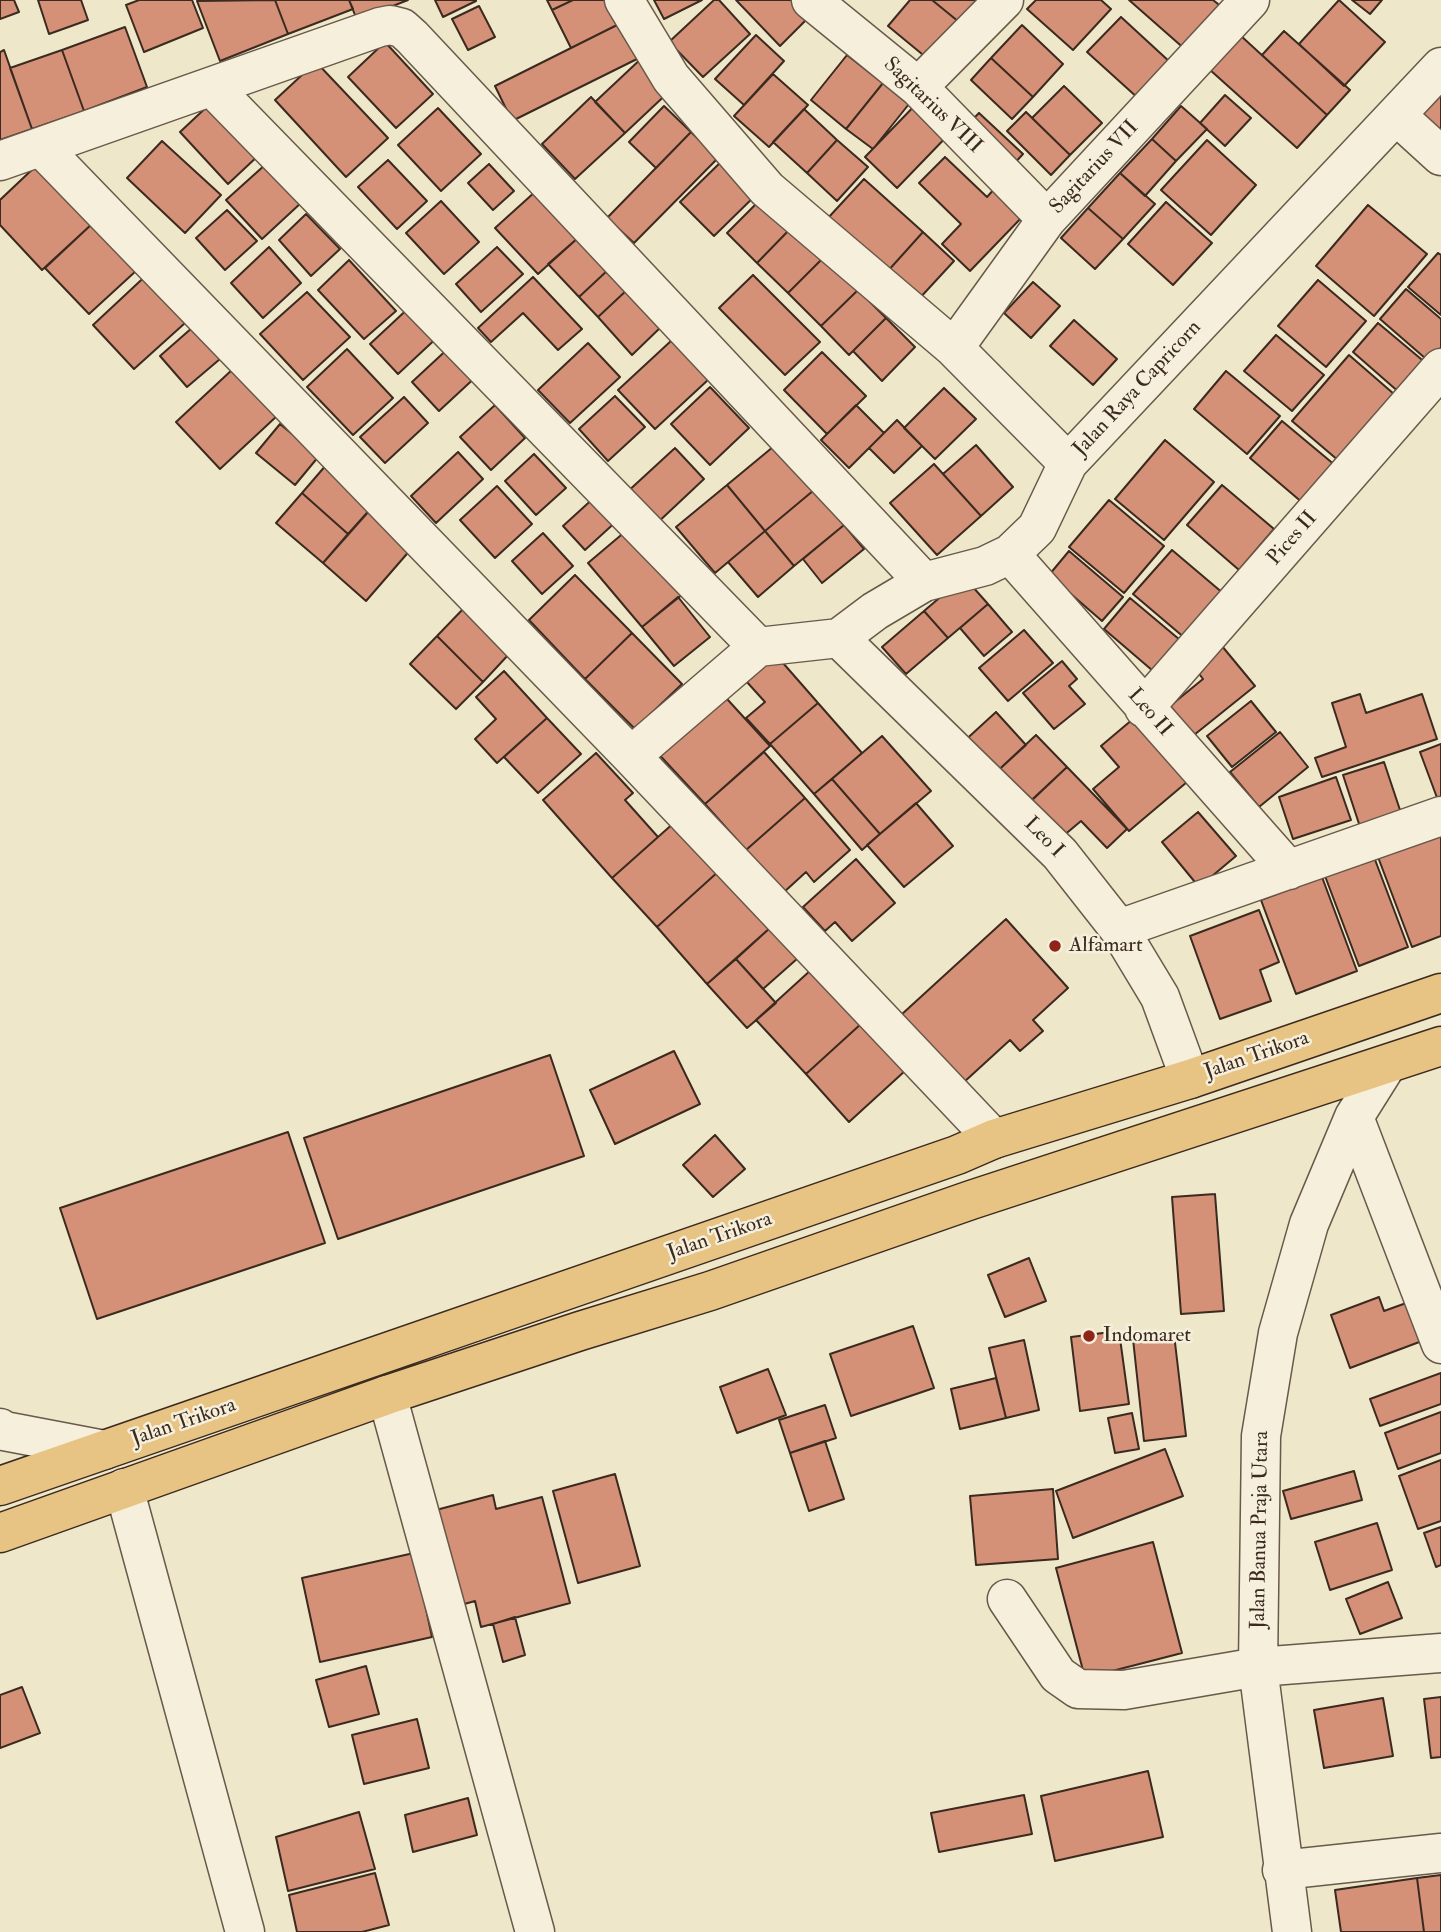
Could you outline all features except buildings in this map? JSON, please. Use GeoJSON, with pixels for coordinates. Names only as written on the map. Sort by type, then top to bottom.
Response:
{"type":"FeatureCollection","features":[{"type":"Feature","properties":{"kind":"main road","name":"Jalan Trikora"},"geometry":{"type":"LineString","coordinates":[[0,1486],[957,1155],[994,1139],[1190,1079],[1441,993]]}},
{"type":"Feature","properties":{"kind":"main road","name":"Jalan Trikora"},"geometry":{"type":"LineString","coordinates":[[0,1533],[387,1395],[710,1291],[971,1200],[1441,1046]]}},
{"type":"Feature","properties":{"kind":"main road"},"geometry":{"type":"LineString","coordinates":[[957,1155],[971,1200]]}},
{"type":"Feature","properties":{"kind":"street"},"geometry":{"type":"LineString","coordinates":[[624,0],[671,78],[767,189],[954,348],[1068,463]]}},
{"type":"Feature","properties":{"kind":"street","name":"Sagitarius VIII"},"geometry":{"type":"LineString","coordinates":[[811,0],[918,87],[1047,219]]}},
{"type":"Feature","properties":{"kind":"street"},"geometry":{"type":"LineString","coordinates":[[918,87],[1004,0]]}},
{"type":"Feature","properties":{"kind":"street","name":"Sagitarius VII"},"geometry":{"type":"LineString","coordinates":[[954,348],[1047,219],[1247,1]]}},
{"type":"Feature","properties":{"kind":"street"},"geometry":{"type":"LineString","coordinates":[[0,161],[380,27],[390,25],[401,28],[924,582]]}},
{"type":"Feature","properties":{"kind":"street","name":"Jalan Raya Capricorn"},"geometry":{"type":"LineString","coordinates":[[839,638],[875,611],[924,582],[985,566],[1010,554],[1037,528],[1068,463],[1441,67]]}},
{"type":"Feature","properties":{"kind":"street"},"geometry":{"type":"LineString","coordinates":[[212,88],[758,647]]}},
{"type":"Feature","properties":{"kind":"street"},"geometry":{"type":"LineString","coordinates":[[1396,115],[1441,156]]}},
{"type":"Feature","properties":{"kind":"street"},"geometry":{"type":"LineString","coordinates":[[41,147],[631,757],[994,1139]]}},
{"type":"Feature","properties":{"kind":"street","name":"Pices II"},"geometry":{"type":"LineString","coordinates":[[1144,708],[1435,388]]}},
{"type":"Feature","properties":{"kind":"street","name":"Leo II"},"geometry":{"type":"LineString","coordinates":[[1010,554],[1289,870]]}},
{"type":"Feature","properties":{"kind":"street"},"geometry":{"type":"LineString","coordinates":[[631,757],[758,647],[839,638]]}},
{"type":"Feature","properties":{"kind":"street","name":"Leo I"},"geometry":{"type":"LineString","coordinates":[[839,638],[1060,854],[1119,929],[1160,997],[1190,1079]]}},
{"type":"Feature","properties":{"kind":"street"},"geometry":{"type":"LineString","coordinates":[[1119,929],[1441,816]]}},
{"type":"Feature","properties":{"kind":"street","name":"Jalan Banua Praja Utara"},"geometry":{"type":"LineString","coordinates":[[1292,1932],[1258,1667],[1261,1436],[1278,1333],[1310,1224],[1354,1117],[1386,1066]]}},
{"type":"Feature","properties":{"kind":"street"},"geometry":{"type":"LineString","coordinates":[[1354,1117],[1441,1344]]}},
{"type":"Feature","properties":{"kind":"street"},"geometry":{"type":"LineString","coordinates":[[387,1395],[535,1932]]}},
{"type":"Feature","properties":{"kind":"street"},"geometry":{"type":"LineString","coordinates":[[0,1429],[104,1450]]}},
{"type":"Feature","properties":{"kind":"street"},"geometry":{"type":"LineString","coordinates":[[124,1488],[245,1932]]}},
{"type":"Feature","properties":{"kind":"street"},"geometry":{"type":"LineString","coordinates":[[1007,1599],[1058,1675],[1078,1689],[1124,1690],[1258,1667],[1441,1653]]}},
{"type":"Feature","properties":{"kind":"street"},"geometry":{"type":"LineString","coordinates":[[1282,1870],[1441,1853]]}},
{"type":"Feature","properties":{"kind":"place","name":"Alfamart"},"geometry":{"type":"Point","coordinates":[1055,946]}},
{"type":"Feature","properties":{"kind":"place","name":"Indomaret"},"geometry":{"type":"Point","coordinates":[1089,1336]}}]}
